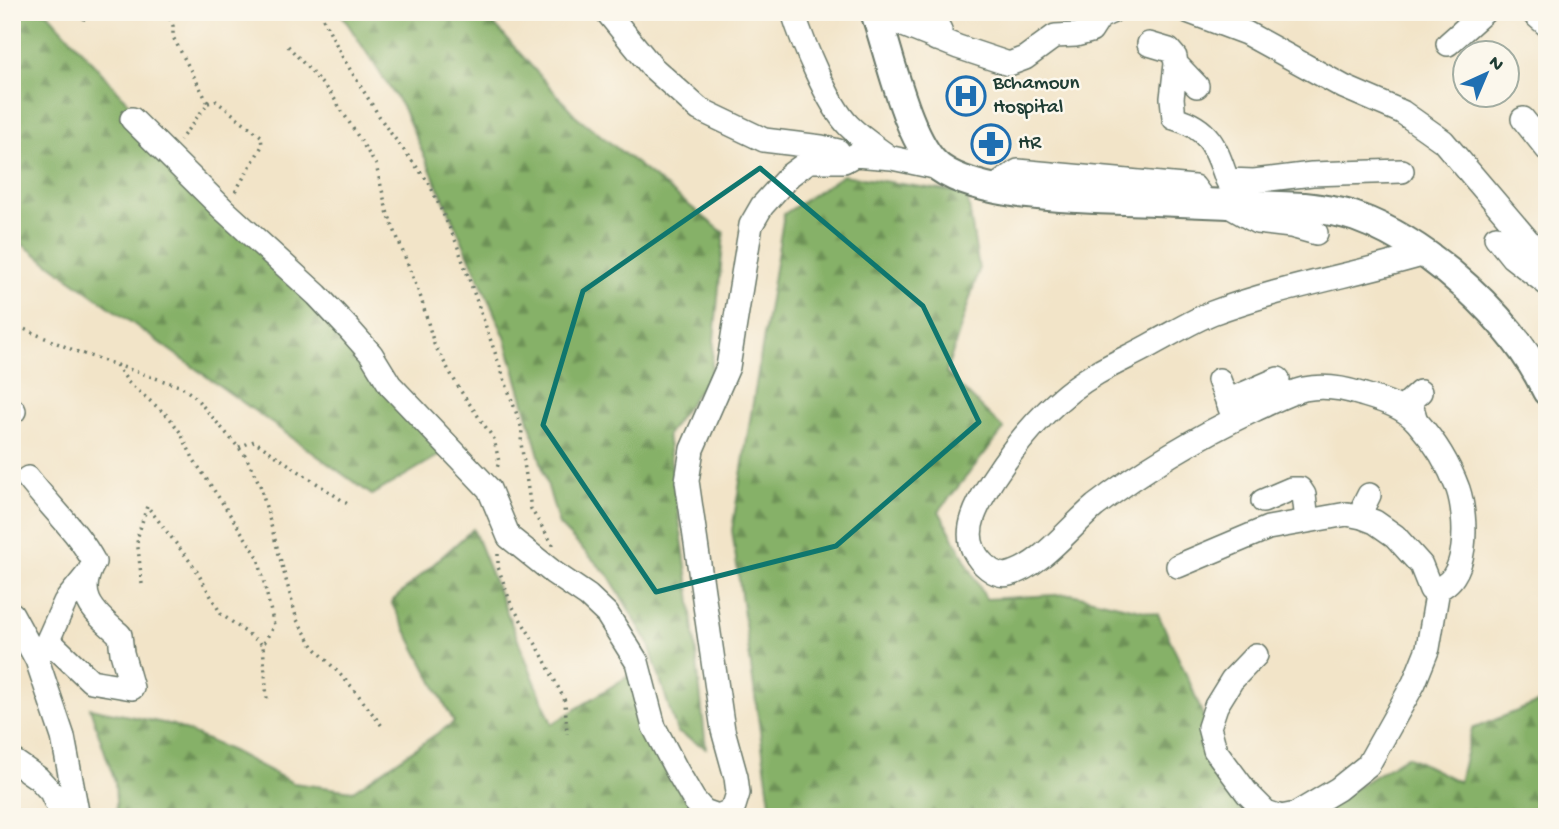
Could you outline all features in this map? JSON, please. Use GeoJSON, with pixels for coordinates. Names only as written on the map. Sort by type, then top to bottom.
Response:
{"type":"FeatureCollection","features":[{"type":"Feature","properties":{"kind":"main road"},"geometry":{"type":"LineString","coordinates":[[875,13],[909,118],[919,142],[939,168],[967,181],[993,188],[1057,198],[1332,210],[1378,226],[1425,254],[1488,308],[1534,364],[1547,391]]}},
{"type":"Feature","properties":{"kind":"street"},"geometry":{"type":"LineString","coordinates":[[607,12],[652,67],[699,109],[764,140],[891,158],[939,168]]}},
{"type":"Feature","properties":{"kind":"street"},"geometry":{"type":"LineString","coordinates":[[793,12],[813,62],[847,124],[864,140],[891,158]]}},
{"type":"Feature","properties":{"kind":"street"},"geometry":{"type":"LineString","coordinates":[[930,12],[940,30],[936,39]]}},
{"type":"Feature","properties":{"kind":"street"},"geometry":{"type":"LineString","coordinates":[[875,13],[936,39],[1009,64],[1025,58],[1055,36],[1091,31],[1100,17],[1111,12]]}},
{"type":"Feature","properties":{"kind":"street"},"geometry":{"type":"LineString","coordinates":[[1189,12],[1246,33],[1344,87],[1402,112],[1443,141],[1547,263]]}},
{"type":"Feature","properties":{"kind":"street"},"geometry":{"type":"LineString","coordinates":[[1448,44],[1484,12]]}},
{"type":"Feature","properties":{"kind":"street"},"geometry":{"type":"LineString","coordinates":[[1532,12],[1547,25]]}},
{"type":"Feature","properties":{"kind":"street"},"geometry":{"type":"LineString","coordinates":[[1149,44],[1169,50],[1175,57],[1172,98],[1174,117]]}},
{"type":"Feature","properties":{"kind":"street"},"geometry":{"type":"LineString","coordinates":[[1174,117],[1191,99],[1200,78],[1176,64]]}},
{"type":"Feature","properties":{"kind":"street"},"geometry":{"type":"LineString","coordinates":[[1174,117],[1201,130],[1213,144],[1227,180],[1254,181],[1312,174],[1402,171]]}},
{"type":"Feature","properties":{"kind":"street"},"geometry":{"type":"LineString","coordinates":[[1522,118],[1547,149]]}},
{"type":"Feature","properties":{"kind":"street"},"geometry":{"type":"LineString","coordinates":[[132,119],[331,310],[371,354],[390,385],[489,489],[509,537],[554,573],[589,596],[617,628],[637,662],[654,727],[694,800],[704,811],[718,816],[730,814],[738,793],[723,730],[690,510],[688,461],[728,367],[751,225],[762,206],[798,168],[808,162],[844,161],[855,155]]}},
{"type":"Feature","properties":{"kind":"street"},"geometry":{"type":"LineString","coordinates":[[1216,204],[1254,181]]}},
{"type":"Feature","properties":{"kind":"street"},"geometry":{"type":"LineString","coordinates":[[1216,204],[1257,222],[1292,226],[1316,233]]}},
{"type":"Feature","properties":{"kind":"street"},"geometry":{"type":"LineString","coordinates":[[1496,237],[1512,257],[1547,284]]}},
{"type":"Feature","properties":{"kind":"street"},"geometry":{"type":"LineString","coordinates":[[1278,379],[1227,400],[1179,448],[1095,506],[1048,551],[1021,569],[1001,575],[983,564],[972,548],[972,517],[1006,459],[1031,429],[1069,392],[1095,374],[1210,314],[1296,287],[1425,254]]}},
{"type":"Feature","properties":{"kind":"street"},"geometry":{"type":"LineString","coordinates":[[1178,566],[1268,527],[1347,514],[1366,506],[1385,529],[1412,552],[1421,565],[1431,590],[1438,589],[1455,575],[1460,565],[1464,535],[1463,510],[1454,479],[1440,451],[1416,421],[1399,407],[1326,387],[1305,388],[1285,395],[1227,400]]}},
{"type":"Feature","properties":{"kind":"street"},"geometry":{"type":"LineString","coordinates":[[1416,421],[1409,401],[1420,392]]}},
{"type":"Feature","properties":{"kind":"street"},"geometry":{"type":"LineString","coordinates":[[28,478],[84,542],[94,562],[65,602],[37,660]]}},
{"type":"Feature","properties":{"kind":"street"},"geometry":{"type":"LineString","coordinates":[[1437,481],[1464,535]]}},
{"type":"Feature","properties":{"kind":"street"},"geometry":{"type":"LineString","coordinates":[[1263,501],[1291,489],[1300,489],[1304,495],[1307,522]]}},
{"type":"Feature","properties":{"kind":"street"},"geometry":{"type":"LineString","coordinates":[[48,640],[91,681],[132,688],[120,635],[97,614],[84,592],[87,575]]}},
{"type":"Feature","properties":{"kind":"street"},"geometry":{"type":"LineString","coordinates":[[1256,655],[1232,680],[1216,706],[1209,727],[1215,750],[1247,793],[1266,811],[1281,817],[1296,814],[1338,789],[1368,765],[1414,683],[1428,649],[1438,589]]}},
{"type":"Feature","properties":{"kind":"street"},"geometry":{"type":"LineString","coordinates":[[12,614],[37,660],[63,737],[76,817],[61,813],[51,792],[38,778],[12,760]]}},
{"type":"Feature","properties":{"kind":"path"},"geometry":{"type":"LineString","coordinates":[[83,20],[88,12]]}},
{"type":"Feature","properties":{"kind":"path"},"geometry":{"type":"LineString","coordinates":[[167,12],[173,26],[173,37],[208,103]]}},
{"type":"Feature","properties":{"kind":"path"},"geometry":{"type":"LineString","coordinates":[[320,12],[343,58],[386,127],[429,183],[456,242],[522,429],[521,443],[531,509],[557,551],[554,573]]}},
{"type":"Feature","properties":{"kind":"path"},"geometry":{"type":"LineString","coordinates":[[288,46],[332,95],[376,166],[387,211],[421,298],[434,344],[460,390],[495,439],[499,462],[489,489]]}},
{"type":"Feature","properties":{"kind":"path"},"geometry":{"type":"LineString","coordinates":[[169,155],[208,103],[216,101],[261,136],[262,146],[225,210]]}},
{"type":"Feature","properties":{"kind":"path"},"geometry":{"type":"LineString","coordinates":[[12,324],[78,352],[182,387],[195,397],[245,455],[260,485],[297,620],[313,646],[352,687],[382,726]]}},
{"type":"Feature","properties":{"kind":"path"},"geometry":{"type":"LineString","coordinates":[[115,364],[129,383],[169,417],[258,557],[274,625],[262,645],[267,700]]}},
{"type":"Feature","properties":{"kind":"path"},"geometry":{"type":"LineString","coordinates":[[239,447],[254,441],[349,505]]}},
{"type":"Feature","properties":{"kind":"path"},"geometry":{"type":"LineString","coordinates":[[142,584],[137,539],[148,506],[195,568],[221,614],[262,645]]}},
{"type":"Feature","properties":{"kind":"path"},"geometry":{"type":"LineString","coordinates":[[509,537],[498,544],[498,568],[511,604],[565,701],[567,734]]}},
{"type":"Feature","properties":{"kind":"highlighted area"},"geometry":{"type":"Polygon","coordinates":[[[760,168],[923,306],[979,422],[836,546],[656,592],[543,425],[583,291],[760,168]]]}},
{"type":"Feature","properties":{"kind":"green space"},"geometry":{"type":"Polygon","coordinates":[[[12,12],[47,12],[443,453],[372,495],[12,237],[12,12]]]}},
{"type":"Feature","properties":{"kind":"green space"},"geometry":{"type":"Polygon","coordinates":[[[340,12],[483,12],[575,115],[724,233],[711,373],[667,435],[690,594],[706,748],[677,732],[648,642],[609,576],[559,525],[505,337],[403,108],[340,12]]]}},
{"type":"Feature","properties":{"kind":"green space"},"geometry":{"type":"Polygon","coordinates":[[[843,175],[967,194],[979,270],[946,373],[1004,429],[939,511],[986,599],[1071,594],[1158,614],[1190,683],[1243,817],[772,817],[732,530],[784,214],[843,175]]]}},
{"type":"Feature","properties":{"kind":"green space"},"geometry":{"type":"Polygon","coordinates":[[[473,529],[552,724],[630,675],[696,817],[117,817],[115,782],[90,708],[173,725],[232,751],[293,783],[353,791],[454,722],[391,602],[473,529]]]}},
{"type":"Feature","properties":{"kind":"green space"},"geometry":{"type":"Polygon","coordinates":[[[1547,699],[1547,817],[1309,817],[1407,756],[1459,782],[1472,729],[1547,699]]]}},
{"type":"Feature","properties":{"kind":"place","name":"Bchamoun Hospital"},"geometry":{"type":"Point","coordinates":[966,96]}},
{"type":"Feature","properties":{"kind":"place","name":"HR"},"geometry":{"type":"Point","coordinates":[991,144]}}]}
